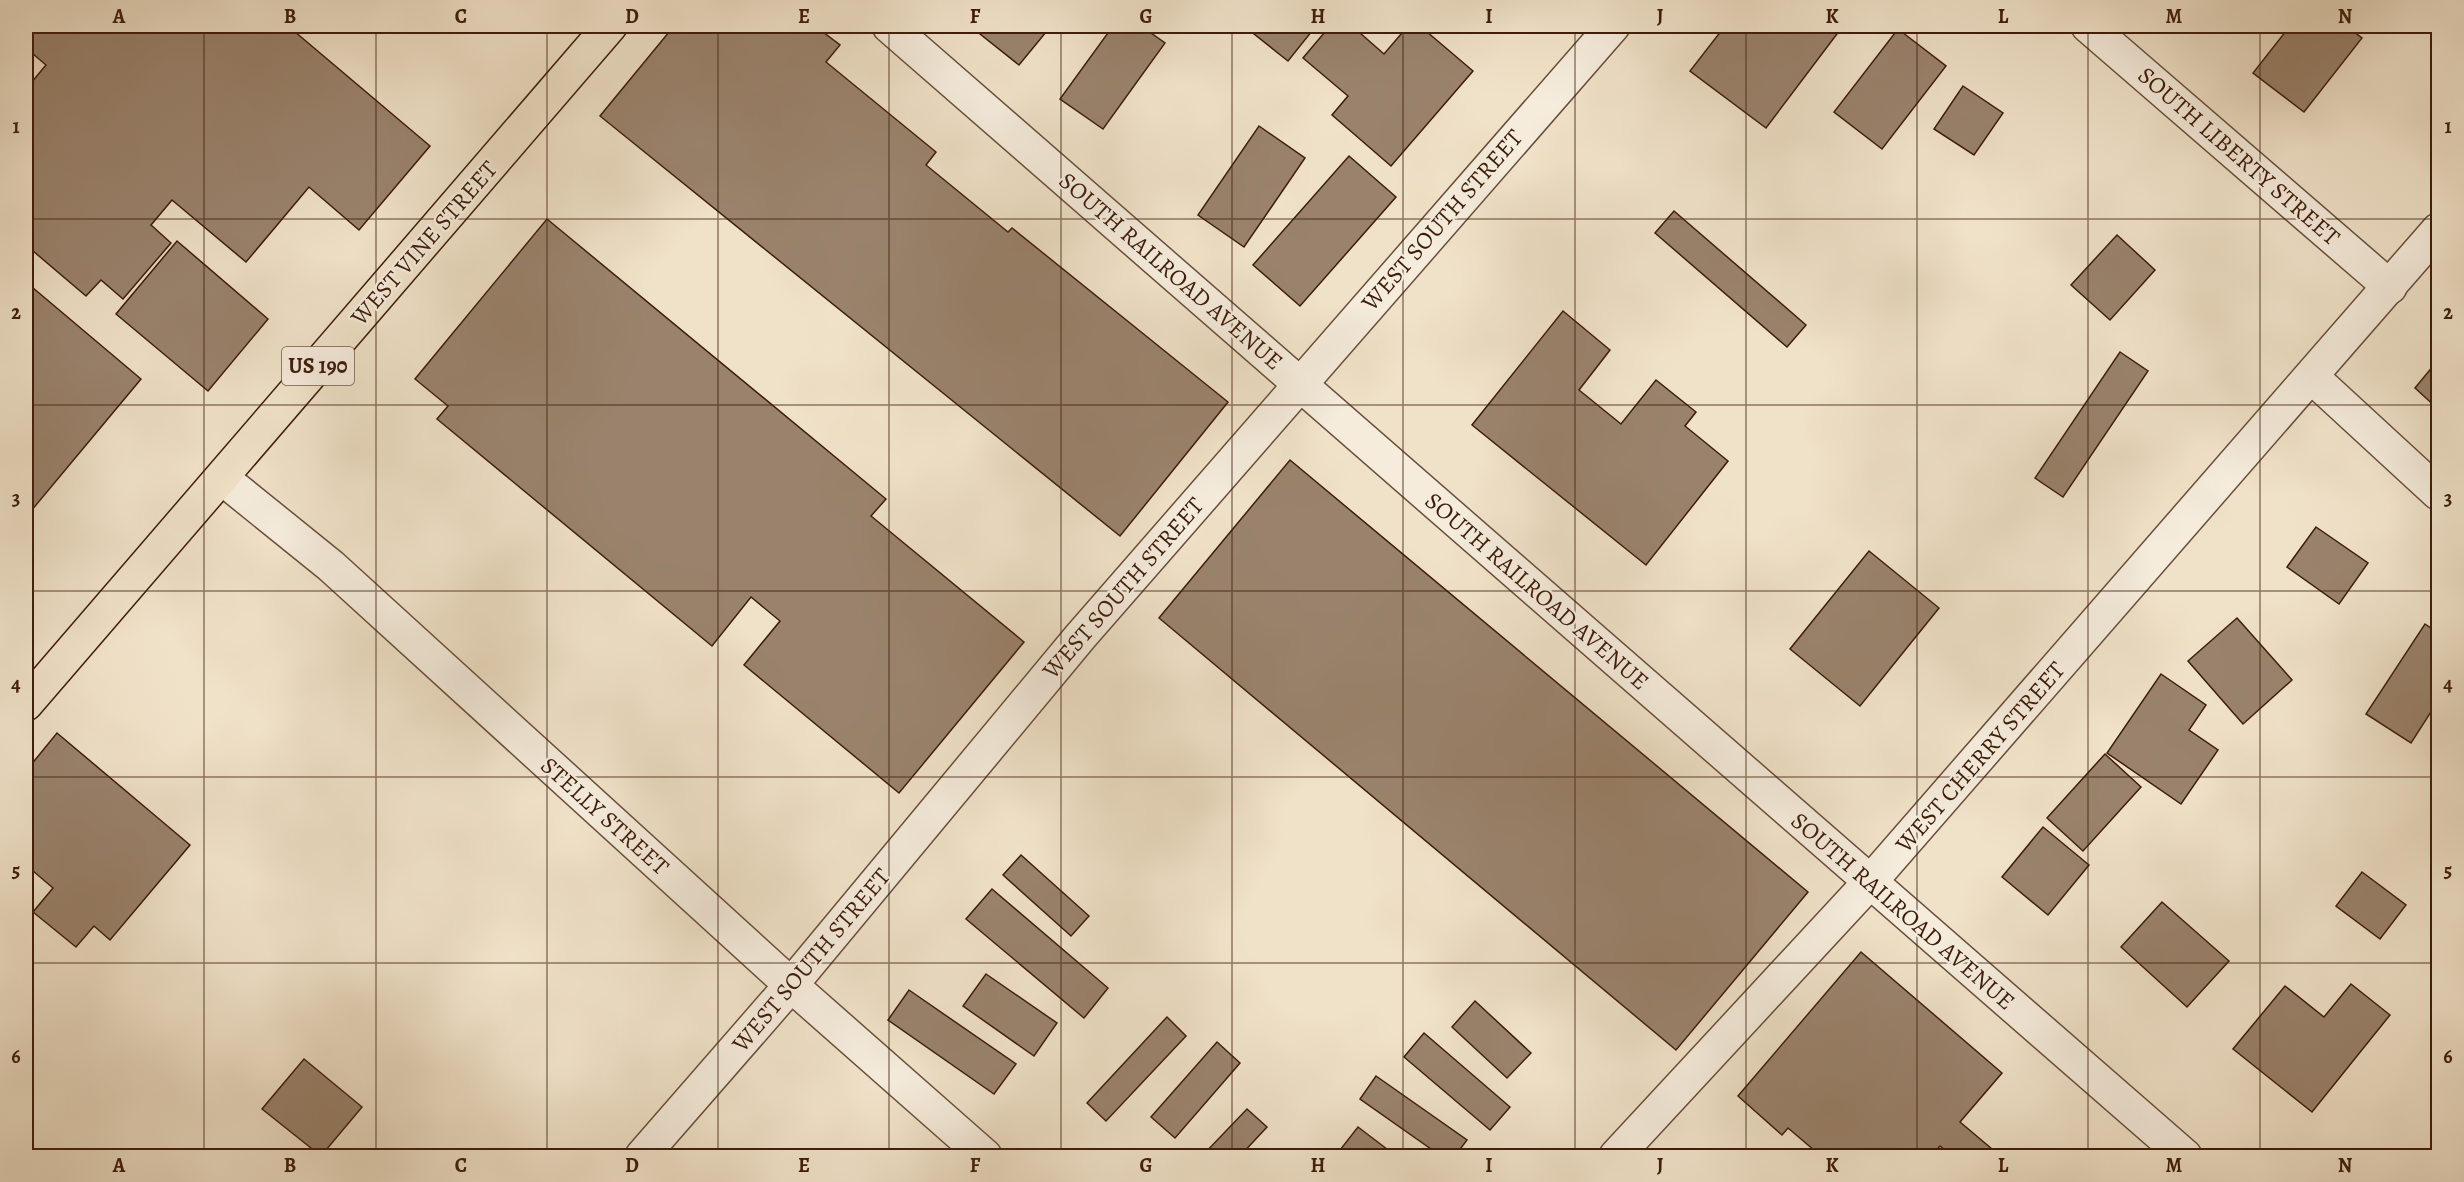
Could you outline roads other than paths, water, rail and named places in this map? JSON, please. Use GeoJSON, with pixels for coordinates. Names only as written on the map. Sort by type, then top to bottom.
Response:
{"type":"FeatureCollection","features":[{"type":"Feature","properties":{"kind":"highway","name":"WEST VINE STREET"},"geometry":{"type":"LineString","coordinates":[[26,704],[610,26]]}},
{"type":"Feature","properties":{"kind":"street","name":"SOUTH RAILROAD AVENUE"},"geometry":{"type":"LineString","coordinates":[[889,26],[2185,1156]]}},
{"type":"Feature","properties":{"kind":"street","name":"WEST SOUTH STREET"},"geometry":{"type":"LineString","coordinates":[[642,1156],[791,985],[1080,637],[1612,26]]}},
{"type":"Feature","properties":{"kind":"street","name":"SOUTH LIBERTY STREET"},"geometry":{"type":"LineString","coordinates":[[2088,26],[2390,287]]}},
{"type":"Feature","properties":{"kind":"street"},"geometry":{"type":"LineString","coordinates":[[2390,287],[2439,230]]}},
{"type":"Feature","properties":{"kind":"street","name":"WEST CHERRY STREET"},"geometry":{"type":"LineString","coordinates":[[1616,1156],[1870,882],[2390,287]]}},
{"type":"Feature","properties":{"kind":"street"},"geometry":{"type":"LineString","coordinates":[[2312,377],[2439,494]]}},
{"type":"Feature","properties":{"kind":"street","name":"STELLY STREET"},"geometry":{"type":"LineString","coordinates":[[222,478],[331,567],[791,985],[985,1156]]}}]}
